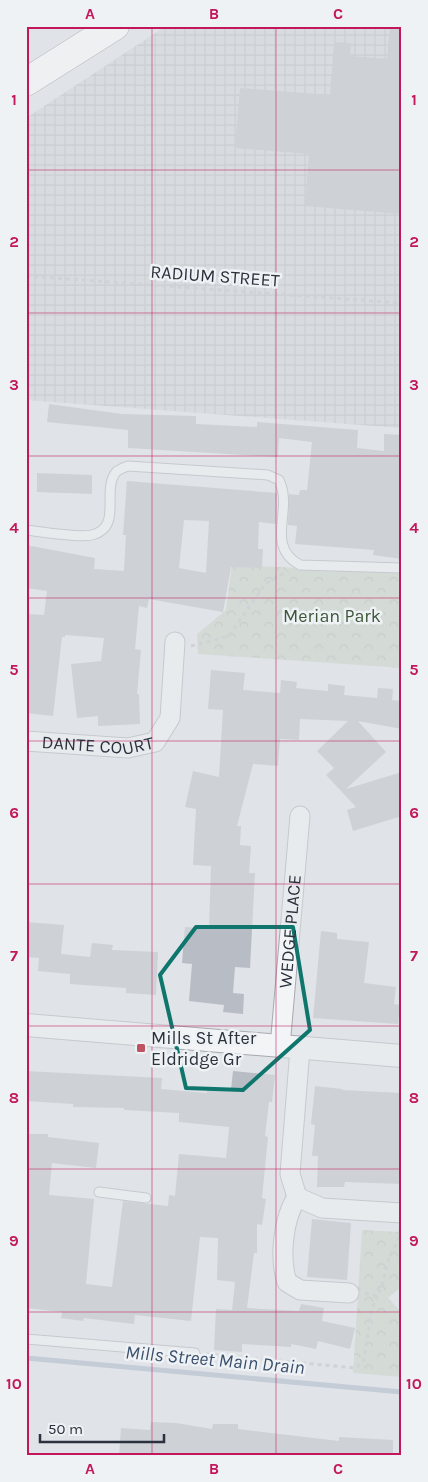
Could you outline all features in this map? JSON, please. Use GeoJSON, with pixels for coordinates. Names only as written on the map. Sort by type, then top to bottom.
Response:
{"type":"FeatureCollection","features":[{"type":"Feature","properties":{"kind":"highway"},"geometry":{"type":"LineString","coordinates":[[26,74],[92,26]]}},
{"type":"Feature","properties":{"kind":"highway"},"geometry":{"type":"LineString","coordinates":[[26,82],[114,26]]}},
{"type":"Feature","properties":{"kind":"street","name":"DANTE COURT"},"geometry":{"type":"LineString","coordinates":[[26,741],[128,748],[155,742],[170,718],[175,646]]}},
{"type":"Feature","properties":{"kind":"street","name":"WEDGE PLACE"},"geometry":{"type":"LineString","coordinates":[[297,1197],[290,1174],[290,1048],[300,816]]}},
{"type":"Feature","properties":{"kind":"street"},"geometry":{"type":"LineString","coordinates":[[26,1025],[402,1056]]}},
{"type":"Feature","properties":{"kind":"street"},"geometry":{"type":"LineString","coordinates":[[350,1293],[300,1290],[286,1282],[282,1270],[286,1229],[293,1204],[297,1197],[322,1208],[402,1213]]}},
{"type":"Feature","properties":{"kind":"lane"},"geometry":{"type":"LineString","coordinates":[[26,530],[90,536],[102,532],[109,522],[112,481],[118,471],[128,466],[268,475],[279,480],[284,491],[281,547],[288,558],[300,565],[402,568]]}},
{"type":"Feature","properties":{"kind":"lane"},"geometry":{"type":"LineString","coordinates":[[99,1192],[146,1198]]}},
{"type":"Feature","properties":{"kind":"lane"},"geometry":{"type":"LineString","coordinates":[[26,1339],[195,1353]]}},
{"type":"Feature","properties":{"kind":"path","name":"RADIUM STREET"},"geometry":{"type":"LineString","coordinates":[[26,276],[402,302]]}},
{"type":"Feature","properties":{"kind":"path"},"geometry":{"type":"LineString","coordinates":[[175,646],[229,636],[265,584],[300,565]]}},
{"type":"Feature","properties":{"kind":"path"},"geometry":{"type":"LineString","coordinates":[[195,1353],[356,1368],[364,1360],[371,1313],[382,1288],[390,1257],[400,1240],[402,1213]]}},
{"type":"Feature","properties":{"kind":"path"},"geometry":{"type":"LineString","coordinates":[[350,1293],[377,1296]]}},
{"type":"Feature","properties":{"kind":"highlighted area"},"geometry":{"type":"Polygon","coordinates":[[[196,927],[293,927],[310,1030],[243,1090],[186,1088],[160,975],[196,927]]]}},
{"type":"Feature","properties":{"kind":"shaded area"},"geometry":{"type":"Polygon","coordinates":[[[166,26],[402,26],[402,428],[26,400],[26,118],[166,26]]]}},
{"type":"Feature","properties":{"kind":"green space","name":"Merian Park"},"geometry":{"type":"Polygon","coordinates":[[[232,565],[402,572],[402,668],[198,654],[197,634],[226,610],[232,565]]]}},
{"type":"Feature","properties":{"kind":"green space"},"geometry":{"type":"Polygon","coordinates":[[[362,1230],[402,1232],[402,1286],[388,1298],[402,1313],[402,1377],[353,1373],[362,1230]]]}},
{"type":"Feature","properties":{"kind":"building"},"geometry":{"type":"Polygon","coordinates":[[[390,26],[402,26],[402,214],[305,206],[309,154],[235,148],[240,88],[330,95],[334,42],[351,43],[350,56],[387,59],[390,26]]]}},
{"type":"Feature","properties":{"kind":"building"},"geometry":{"type":"Polygon","coordinates":[[[49,404],[122,414],[196,416],[196,424],[257,427],[257,422],[358,430],[357,448],[384,451],[384,434],[402,435],[402,559],[373,555],[374,550],[295,544],[297,526],[288,525],[289,494],[299,495],[300,490],[307,490],[312,442],[279,438],[278,457],[128,448],[128,430],[47,422],[49,404]]]}},
{"type":"Feature","properties":{"kind":"building"},"geometry":{"type":"Polygon","coordinates":[[[37,473],[92,475],[92,494],[37,492],[37,473]]]}},
{"type":"Feature","properties":{"kind":"building"},"geometry":{"type":"Polygon","coordinates":[[[127,481],[277,493],[276,524],[259,522],[258,549],[263,549],[262,568],[231,567],[223,612],[149,599],[147,608],[139,606],[135,649],[141,650],[137,694],[139,694],[140,724],[98,726],[98,716],[77,718],[71,664],[101,661],[104,638],[65,635],[65,637],[62,637],[53,716],[26,713],[26,614],[44,615],[47,591],[26,588],[26,545],[95,558],[94,569],[124,571],[126,535],[123,535],[127,481]],[[184,520],[179,568],[206,573],[209,521],[184,520]]]}},
{"type":"Feature","properties":{"kind":"building"},"geometry":{"type":"Polygon","coordinates":[[[211,670],[245,673],[243,690],[280,693],[281,680],[297,682],[296,688],[328,691],[328,684],[345,686],[344,695],[377,698],[378,688],[393,689],[392,700],[402,701],[402,729],[358,721],[386,752],[346,789],[402,772],[402,816],[353,831],[347,810],[356,807],[326,775],[334,768],[317,751],[348,721],[300,719],[299,740],[280,739],[278,766],[253,764],[237,826],[241,826],[240,845],[251,846],[249,873],[255,873],[250,968],[235,967],[233,993],[244,994],[243,1014],[223,1012],[224,1005],[189,1001],[192,964],[182,963],[185,927],[209,929],[211,866],[193,865],[196,809],[185,807],[193,771],[219,777],[223,710],[208,709],[211,670]]]}},
{"type":"Feature","properties":{"kind":"building"},"geometry":{"type":"Polygon","coordinates":[[[26,922],[64,925],[61,954],[90,957],[92,943],[113,945],[112,950],[158,952],[156,995],[126,993],[126,988],[70,984],[70,974],[38,971],[39,958],[26,957],[26,922]]]}},
{"type":"Feature","properties":{"kind":"building"},"geometry":{"type":"Polygon","coordinates":[[[321,931],[337,933],[337,939],[369,942],[364,983],[396,987],[394,1004],[400,1005],[398,1024],[313,1018],[321,931]]]}},
{"type":"Feature","properties":{"kind":"building"},"geometry":{"type":"Polygon","coordinates":[[[26,1071],[162,1078],[161,1089],[207,1093],[207,1088],[231,1090],[233,1071],[275,1075],[272,1102],[269,1102],[265,1136],[268,1137],[262,1198],[266,1199],[262,1225],[257,1224],[257,1253],[254,1253],[247,1308],[299,1311],[301,1304],[324,1308],[322,1321],[355,1328],[350,1349],[318,1341],[316,1349],[291,1344],[291,1347],[242,1344],[242,1352],[214,1350],[216,1309],[232,1310],[235,1282],[217,1280],[218,1238],[200,1237],[191,1321],[135,1315],[134,1324],[84,1318],[83,1321],[61,1318],[62,1312],[26,1308],[26,1134],[48,1134],[48,1137],[99,1143],[96,1168],[52,1163],[49,1195],[94,1199],[86,1284],[112,1287],[123,1201],[168,1206],[169,1195],[175,1196],[179,1154],[226,1158],[229,1127],[179,1122],[179,1113],[124,1110],[124,1108],[73,1107],[73,1104],[26,1101],[26,1071]]]}},
{"type":"Feature","properties":{"kind":"building"},"geometry":{"type":"Polygon","coordinates":[[[315,1086],[342,1090],[402,1093],[402,1184],[345,1182],[344,1187],[317,1187],[318,1156],[312,1156],[315,1125],[311,1124],[315,1086]]]}},
{"type":"Feature","properties":{"kind":"building"},"geometry":{"type":"Polygon","coordinates":[[[312,1219],[351,1223],[347,1280],[307,1277],[312,1219]]]}},
{"type":"Feature","properties":{"kind":"building"},"geometry":{"type":"Polygon","coordinates":[[[151,1422],[176,1423],[212,1429],[213,1424],[238,1424],[238,1429],[339,1441],[339,1437],[393,1440],[393,1456],[119,1456],[121,1428],[150,1430],[151,1422]]]}},
{"type":"Feature","properties":{"kind":"waterway","name":"Mills Street Main Drain"},"geometry":{"type":"LineString","coordinates":[[26,1358],[402,1392]]}},
{"type":"Feature","properties":{"kind":"place","name":"Mills St After Eldridge Gr"},"geometry":{"type":"Point","coordinates":[141,1048]}}]}
